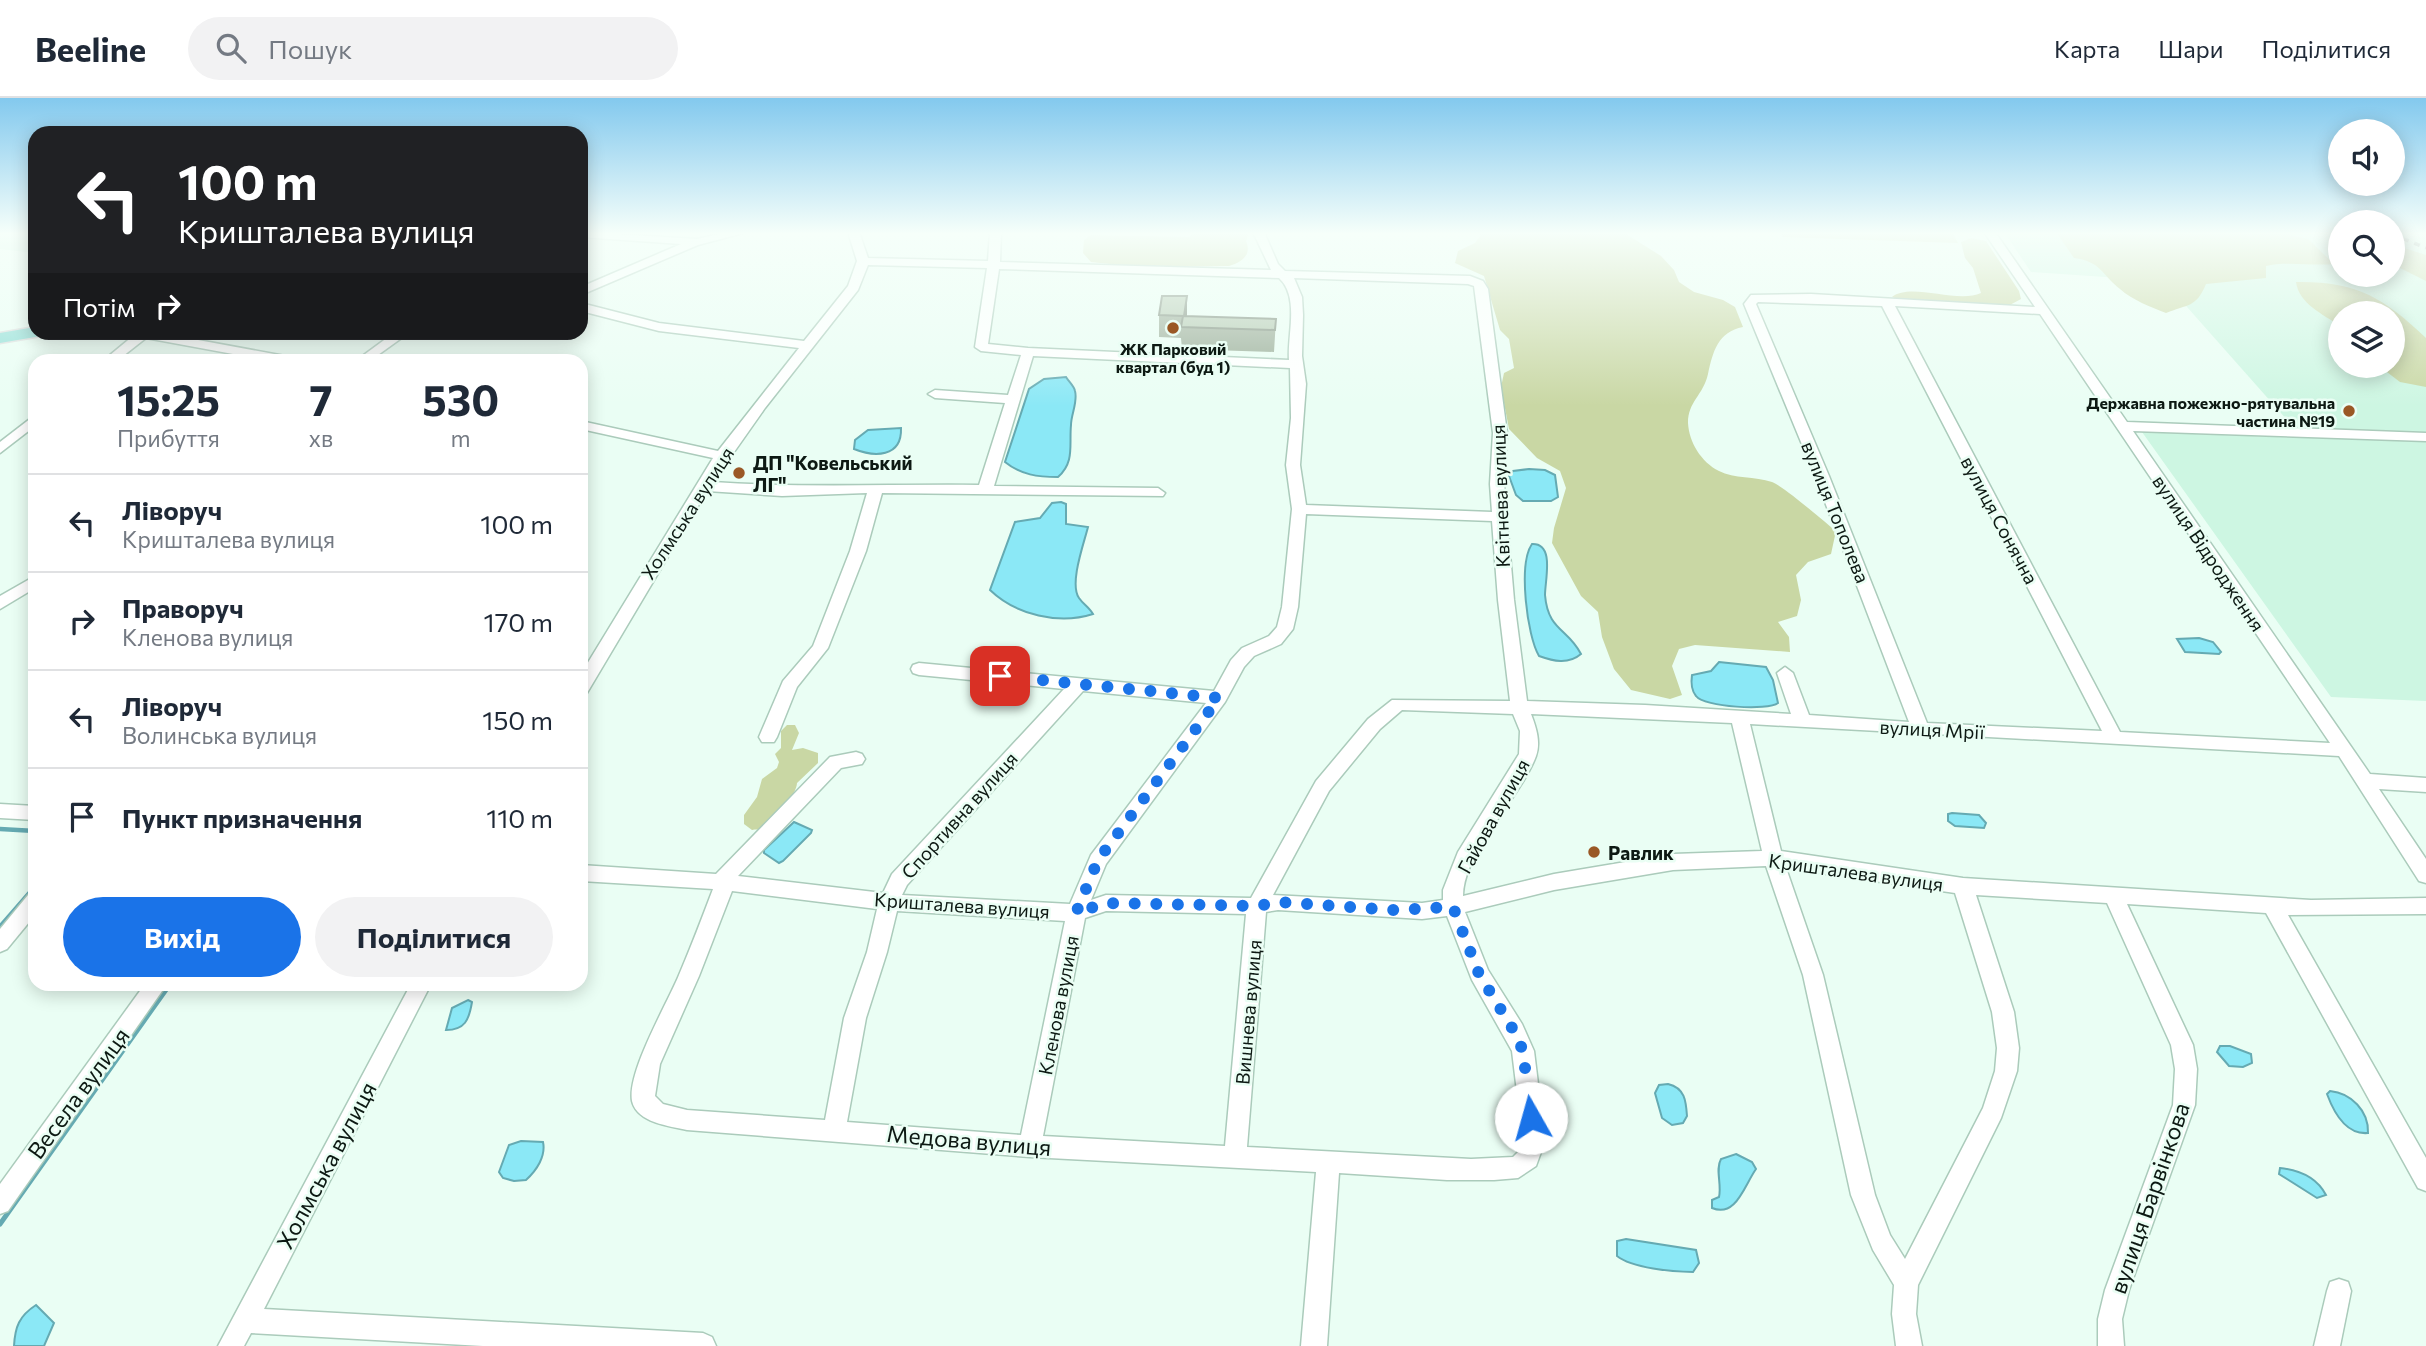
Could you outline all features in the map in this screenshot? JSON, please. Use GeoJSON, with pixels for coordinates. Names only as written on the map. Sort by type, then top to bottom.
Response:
{"type":"FeatureCollection","features":[{"type":"Feature","properties":{"kind":"main road"},"geometry":{"type":"LineString","coordinates":[[0,338],[28,333]]}},
{"type":"Feature","properties":{"kind":"street","name":"Холмська вулиця"},"geometry":{"type":"LineString","coordinates":[[588,677],[722,456],[851,290]]}},
{"type":"Feature","properties":{"kind":"street"},"geometry":{"type":"LineString","coordinates":[[989,290],[981,347],[1028,352],[1296,364]]}},
{"type":"Feature","properties":{"kind":"street"},"geometry":{"type":"LineString","coordinates":[[1293,290],[1296,297],[1298,418],[1293,465],[1299,509],[1498,517]]}},
{"type":"Feature","properties":{"kind":"street","name":"Квітнева вулиця"},"geometry":{"type":"LineString","coordinates":[[1480,290],[1500,433],[1498,517],[1520,709]]}},
{"type":"Feature","properties":{"kind":"street","name":"вулиця Відродження"},"geometry":{"type":"LineString","coordinates":[[2031,290],[2365,781],[2426,876]]}},
{"type":"Feature","properties":{"kind":"street","name":"вулиця Тополева"},"geometry":{"type":"LineString","coordinates":[[1887,303],[1811,298],[1755,298],[1750,304],[1822,476],[1921,729]]}},
{"type":"Feature","properties":{"kind":"street"},"geometry":{"type":"LineString","coordinates":[[1887,303],[2045,311]]}},
{"type":"Feature","properties":{"kind":"street","name":"вулиця Сонячна"},"geometry":{"type":"LineString","coordinates":[[1887,303],[2114,737]]}},
{"type":"Feature","properties":{"kind":"street"},"geometry":{"type":"LineString","coordinates":[[588,309],[659,327],[806,345]]}},
{"type":"Feature","properties":{"kind":"street"},"geometry":{"type":"LineString","coordinates":[[116,354],[130,340]]}},
{"type":"Feature","properties":{"kind":"street"},"geometry":{"type":"LineString","coordinates":[[170,340],[251,354]]}},
{"type":"Feature","properties":{"kind":"street"},"geometry":{"type":"LineString","coordinates":[[372,354],[392,340]]}},
{"type":"Feature","properties":{"kind":"street"},"geometry":{"type":"LineString","coordinates":[[985,490],[1028,352]]}},
{"type":"Feature","properties":{"kind":"street"},"geometry":{"type":"LineString","coordinates":[[935,394],[1015,400]]}},
{"type":"Feature","properties":{"kind":"street"},"geometry":{"type":"LineString","coordinates":[[0,449],[28,425]]}},
{"type":"Feature","properties":{"kind":"street"},"geometry":{"type":"LineString","coordinates":[[2123,426],[2426,438]]}},
{"type":"Feature","properties":{"kind":"street"},"geometry":{"type":"LineString","coordinates":[[588,427],[722,456]]}},
{"type":"Feature","properties":{"kind":"street"},"geometry":{"type":"LineString","coordinates":[[703,486],[782,491],[876,488],[1158,493]]}},
{"type":"Feature","properties":{"kind":"street"},"geometry":{"type":"LineString","coordinates":[[768,737],[789,685],[820,648],[858,551],[876,488]]}},
{"type":"Feature","properties":{"kind":"street","name":"Кленова вулиця"},"geometry":{"type":"LineString","coordinates":[[1030,1146],[1076,913],[1098,860],[1219,698],[1237,664],[1248,652],[1275,640],[1285,629],[1290,607],[1299,509]]}},
{"type":"Feature","properties":{"kind":"street"},"geometry":{"type":"LineString","coordinates":[[0,604],[28,585]]}},
{"type":"Feature","properties":{"kind":"street"},"geometry":{"type":"LineString","coordinates":[[919,669],[1219,698]]}},
{"type":"Feature","properties":{"kind":"street"},"geometry":{"type":"LineString","coordinates":[[1786,673],[1802,721]]}},
{"type":"Feature","properties":{"kind":"street","name":"Спортивна вулиця"},"geometry":{"type":"LineString","coordinates":[[834,1129],[855,1017],[877,953],[889,902],[899,880],[1080,683]]}},
{"type":"Feature","properties":{"kind":"street","name":"вулиця Мрії"},"geometry":{"type":"LineString","coordinates":[[1398,704],[1739,716],[1921,729],[2344,750]]}},
{"type":"Feature","properties":{"kind":"street","name":"Вишнева вулиця"},"geometry":{"type":"LineString","coordinates":[[1235,1156],[1257,906],[1322,786],[1374,724],[1398,704]]}},
{"type":"Feature","properties":{"kind":"street","name":"Гайова вулиця"},"geometry":{"type":"LineString","coordinates":[[1453,907],[1453,891],[1465,857],[1528,755],[1528,732],[1520,709]]}},
{"type":"Feature","properties":{"kind":"street"},"geometry":{"type":"LineString","coordinates":[[1739,716],[1773,858],[1814,975],[1863,1195],[1881,1242],[1906,1283]]}},
{"type":"Feature","properties":{"kind":"street"},"geometry":{"type":"LineString","coordinates":[[722,883],[836,762],[856,759]]}},
{"type":"Feature","properties":{"kind":"street"},"geometry":{"type":"LineString","coordinates":[[2365,781],[2426,785]]}},
{"type":"Feature","properties":{"kind":"street"},"geometry":{"type":"LineString","coordinates":[[0,811],[28,813]]}},
{"type":"Feature","properties":{"kind":"street","name":"Кришталева вулиця"},"geometry":{"type":"LineString","coordinates":[[588,873],[722,883],[889,902],[1076,913],[1106,903],[1257,906],[1278,902],[1394,910],[1453,907],[1554,882],[1673,862],[1773,858],[1963,886],[2311,908],[2426,906]]}},
{"type":"Feature","properties":{"kind":"street","name":"Медова вулиця"},"geometry":{"type":"LineString","coordinates":[[722,883],[689,976],[649,1064],[643,1100],[657,1113],[687,1120],[834,1129],[1030,1146],[1328,1163],[1365,1162],[1448,1171],[1518,1167],[1528,1158],[1534,1140],[1523,1051],[1514,1031],[1479,974],[1453,907]]}},
{"type":"Feature","properties":{"kind":"street"},"geometry":{"type":"LineString","coordinates":[[1909,1346],[1904,1314],[1906,1283],[1993,1111],[2006,1071],[2008,1048],[2003,1012],[1963,886]]}},
{"type":"Feature","properties":{"kind":"street","name":"вулиця Барвінкова"},"geometry":{"type":"LineString","coordinates":[[2111,1346],[2110,1319],[2115,1300],[2184,1105],[2186,1069],[2182,1045],[2114,897]]}},
{"type":"Feature","properties":{"kind":"street"},"geometry":{"type":"LineString","coordinates":[[2272,905],[2426,1180]]}},
{"type":"Feature","properties":{"kind":"street"},"geometry":{"type":"LineString","coordinates":[[0,943],[28,909]]}},
{"type":"Feature","properties":{"kind":"street","name":"Весела вулиця"},"geometry":{"type":"LineString","coordinates":[[0,1203],[152,991]]}},
{"type":"Feature","properties":{"kind":"street","name":"Холмська вулиця"},"geometry":{"type":"LineString","coordinates":[[231,1346],[417,991]]}},
{"type":"Feature","properties":{"kind":"street"},"geometry":{"type":"LineString","coordinates":[[1314,1346],[1328,1163]]}},
{"type":"Feature","properties":{"kind":"street"},"geometry":{"type":"LineString","coordinates":[[2327,1346],[2339,1291]]}},
{"type":"Feature","properties":{"kind":"street"},"geometry":{"type":"LineString","coordinates":[[244,1320],[703,1346]]}},
{"type":"Feature","properties":{"kind":"shaded area"},"geometry":{"type":"Polygon","coordinates":[[[1488,290],[1691,290],[1723,300],[1735,307],[1743,327],[1728,333],[1718,344],[1706,382],[1690,409],[1689,430],[1697,451],[1713,467],[1731,475],[1778,485],[1836,531],[1831,554],[1808,562],[1796,575],[1801,600],[1797,616],[1778,622],[1789,637],[1790,652],[1695,645],[1679,649],[1672,666],[1682,695],[1670,699],[1631,690],[1614,669],[1602,637],[1598,612],[1581,596],[1552,543],[1566,488],[1560,471],[1537,458],[1509,429],[1501,387],[1504,373],[1514,368],[1509,339],[1500,330],[1488,290]]]}},
{"type":"Feature","properties":{"kind":"shaded area"},"geometry":{"type":"Polygon","coordinates":[[[1980,290],[2018,290],[2021,299],[2008,306],[1904,301],[1892,297],[1911,292],[1960,296],[1981,293],[1980,290]]]}},
{"type":"Feature","properties":{"kind":"shaded area"},"geometry":{"type":"Polygon","coordinates":[[[2122,290],[2203,290],[2195,301],[2166,313],[2122,290]]]}},
{"type":"Feature","properties":{"kind":"shaded area"},"geometry":{"type":"Polygon","coordinates":[[[2172,290],[2426,290],[2426,701],[2331,697],[2142,432],[2303,438],[2172,290]]]}},
{"type":"Feature","properties":{"kind":"shaded area"},"geometry":{"type":"Polygon","coordinates":[[[2298,290],[2358,290],[2380,301],[2328,301],[2328,319],[2307,302],[2298,290]]]}},
{"type":"Feature","properties":{"kind":"shaded area"},"geometry":{"type":"Polygon","coordinates":[[[2405,319],[2426,338],[2426,387],[2400,382],[2395,378],[2405,378],[2405,319]]]}},
{"type":"Feature","properties":{"kind":"shaded area"},"geometry":{"type":"Polygon","coordinates":[[[787,725],[795,725],[799,733],[792,750],[803,748],[818,753],[818,763],[797,783],[789,800],[773,820],[762,829],[752,830],[744,824],[744,815],[757,797],[762,779],[777,768],[779,762],[775,754],[781,748],[781,731],[787,725]]]}},
{"type":"Feature","properties":{"kind":"water"},"geometry":{"type":"Polygon","coordinates":[[[1066,377],[1074,389],[1076,399],[1071,421],[1069,459],[1063,471],[1058,477],[1030,474],[1005,462],[1029,389],[1044,379],[1066,377]]]}},
{"type":"Feature","properties":{"kind":"water"},"geometry":{"type":"Polygon","coordinates":[[[901,428],[900,438],[892,450],[878,454],[854,449],[855,440],[868,430],[901,428]]]}},
{"type":"Feature","properties":{"kind":"water"},"geometry":{"type":"Polygon","coordinates":[[[1545,470],[1555,475],[1558,497],[1551,501],[1523,501],[1516,495],[1509,476],[1513,471],[1545,470]]]}},
{"type":"Feature","properties":{"kind":"water"},"geometry":{"type":"Polygon","coordinates":[[[1052,503],[1066,504],[1066,524],[1088,527],[1078,563],[1076,592],[1093,614],[1080,617],[1038,616],[1012,606],[990,590],[1015,522],[1040,518],[1052,503]]]}},
{"type":"Feature","properties":{"kind":"water"},"geometry":{"type":"Polygon","coordinates":[[[1532,544],[1544,549],[1546,556],[1545,595],[1550,616],[1581,654],[1571,660],[1539,656],[1535,646],[1528,617],[1525,583],[1528,554],[1532,544]]]}},
{"type":"Feature","properties":{"kind":"water"},"geometry":{"type":"Polygon","coordinates":[[[2199,638],[2213,642],[2221,652],[2185,652],[2177,639],[2199,638]]]}},
{"type":"Feature","properties":{"kind":"water"},"geometry":{"type":"Polygon","coordinates":[[[1719,662],[1766,667],[1773,680],[1778,703],[1750,707],[1701,700],[1693,691],[1692,675],[1711,671],[1719,662]]]}},
{"type":"Feature","properties":{"kind":"water"},"geometry":{"type":"Polygon","coordinates":[[[1948,814],[1979,815],[1986,823],[1984,828],[1955,826],[1948,821],[1948,814]]]}},
{"type":"Feature","properties":{"kind":"water"},"geometry":{"type":"Polygon","coordinates":[[[794,822],[812,830],[811,833],[779,863],[764,853],[764,850],[794,822]]]}},
{"type":"Feature","properties":{"kind":"water"},"geometry":{"type":"Polygon","coordinates":[[[468,1000],[472,1002],[465,1023],[458,1028],[446,1030],[452,1008],[468,1000]]]}},
{"type":"Feature","properties":{"kind":"water"},"geometry":{"type":"Polygon","coordinates":[[[2220,1046],[2230,1046],[2251,1054],[2252,1063],[2243,1067],[2229,1066],[2217,1052],[2220,1046]]]}},
{"type":"Feature","properties":{"kind":"water"},"geometry":{"type":"Polygon","coordinates":[[[1668,1084],[1684,1096],[1687,1116],[1683,1123],[1672,1125],[1662,1118],[1655,1093],[1659,1085],[1668,1084]]]}},
{"type":"Feature","properties":{"kind":"water"},"geometry":{"type":"Polygon","coordinates":[[[2330,1091],[2352,1099],[2365,1117],[2368,1133],[2360,1133],[2347,1127],[2333,1108],[2327,1094],[2330,1091]]]}},
{"type":"Feature","properties":{"kind":"water"},"geometry":{"type":"Polygon","coordinates":[[[521,1141],[543,1142],[540,1162],[526,1180],[503,1178],[499,1172],[509,1145],[521,1141]]]}},
{"type":"Feature","properties":{"kind":"water"},"geometry":{"type":"Polygon","coordinates":[[[1736,1154],[1752,1162],[1756,1169],[1733,1205],[1720,1210],[1712,1208],[1712,1200],[1719,1197],[1721,1159],[1736,1154]]]}},
{"type":"Feature","properties":{"kind":"water"},"geometry":{"type":"Polygon","coordinates":[[[2280,1168],[2307,1176],[2318,1184],[2326,1195],[2317,1198],[2279,1174],[2280,1168]]]}},
{"type":"Feature","properties":{"kind":"water"},"geometry":{"type":"Polygon","coordinates":[[[1626,1239],[1696,1250],[1699,1263],[1693,1272],[1632,1264],[1617,1256],[1617,1241],[1626,1239]]]}},
{"type":"Feature","properties":{"kind":"water"},"geometry":{"type":"Polygon","coordinates":[[[36,1305],[54,1323],[44,1346],[14,1346],[19,1322],[36,1305]]]}},
{"type":"Feature","properties":{"kind":"building"},"geometry":{"type":"Polygon","coordinates":[[[1162,296],[1187,296],[1184,316],[1276,319],[1275,330],[1181,327],[1183,316],[1159,315],[1162,296]]]}},
{"type":"Feature","properties":{"kind":"waterway"},"geometry":{"type":"LineString","coordinates":[[0,829],[28,831]]}},
{"type":"Feature","properties":{"kind":"waterway"},"geometry":{"type":"LineString","coordinates":[[0,927],[28,895]]}},
{"type":"Feature","properties":{"kind":"waterway"},"geometry":{"type":"LineString","coordinates":[[0,1224],[165,991]]}},
{"type":"Feature","properties":{"kind":"place","name":"ЖК Парковий квартал (буд 1)"},"geometry":{"type":"Point","coordinates":[1173,328]}},
{"type":"Feature","properties":{"kind":"place","name":"Державна пожежно-рятувальна частина №19"},"geometry":{"type":"Point","coordinates":[2349,411]}},
{"type":"Feature","properties":{"kind":"place","name":"ДП \"Ковельський ЛГ\""},"geometry":{"type":"Point","coordinates":[739,473]}},
{"type":"Feature","properties":{"kind":"place","name":"Равлик"},"geometry":{"type":"Point","coordinates":[1594,852]}},
{"type":"Feature","properties":{"kind":"route"},"geometry":{"type":"LineString","coordinates":[[1000,676],[1219,698],[1098,860],[1076,913],[1106,903],[1257,906],[1278,902],[1408,911],[1453,907],[1479,974],[1514,1031],[1523,1051],[1531,1118]]}}]}
